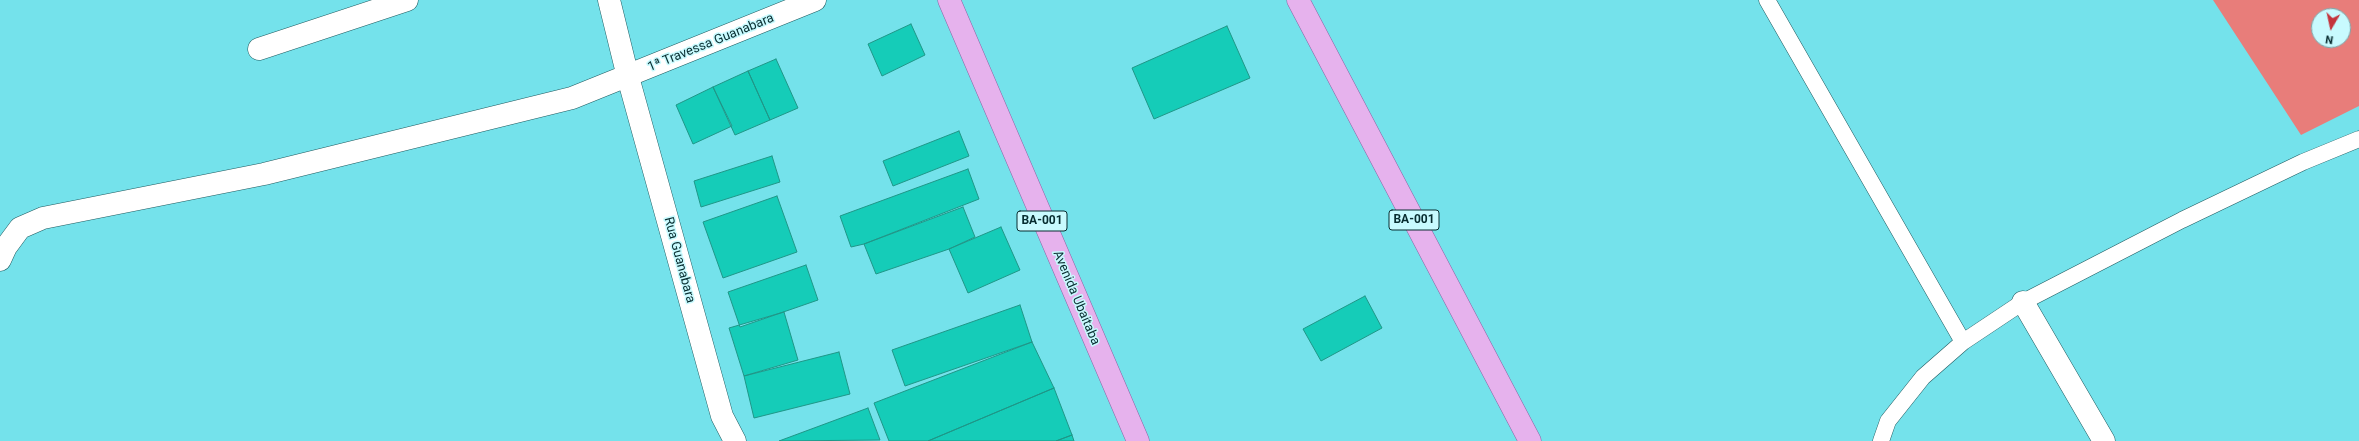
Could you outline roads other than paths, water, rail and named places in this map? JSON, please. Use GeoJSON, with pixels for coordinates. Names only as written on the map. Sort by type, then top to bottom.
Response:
{"type":"FeatureCollection","features":[{"type":"Feature","properties":{"kind":"main road","name":"Avenida Ubaitaba"},"geometry":{"type":"LineString","coordinates":[[949,0],[1138,441]]}},
{"type":"Feature","properties":{"kind":"main road","name":"BA-001"},"geometry":{"type":"LineString","coordinates":[[1298,0],[1530,441]]}},
{"type":"Feature","properties":{"kind":"street"},"geometry":{"type":"LineString","coordinates":[[259,49],[407,0]]}},
{"type":"Feature","properties":{"kind":"street","name":"Rua Guanabara"},"geometry":{"type":"LineString","coordinates":[[609,0],[628,76],[722,416],[735,441]]}},
{"type":"Feature","properties":{"kind":"street","name":"1ª Travessa Guanabara"},"geometry":{"type":"LineString","coordinates":[[0,260],[6,246],[20,228],[43,218],[264,174],[572,98],[815,0]]}},
{"type":"Feature","properties":{"kind":"street"},"geometry":{"type":"LineString","coordinates":[[2023,302],[2104,441]]}},
{"type":"Feature","properties":{"kind":"lane"},"geometry":{"type":"LineString","coordinates":[[1767,0],[1963,342]]}},
{"type":"Feature","properties":{"kind":"lane"},"geometry":{"type":"LineString","coordinates":[[1881,441],[1888,421],[1923,377],[1963,342],[2023,302],[2182,220],[2303,162],[2359,139]]}}]}
